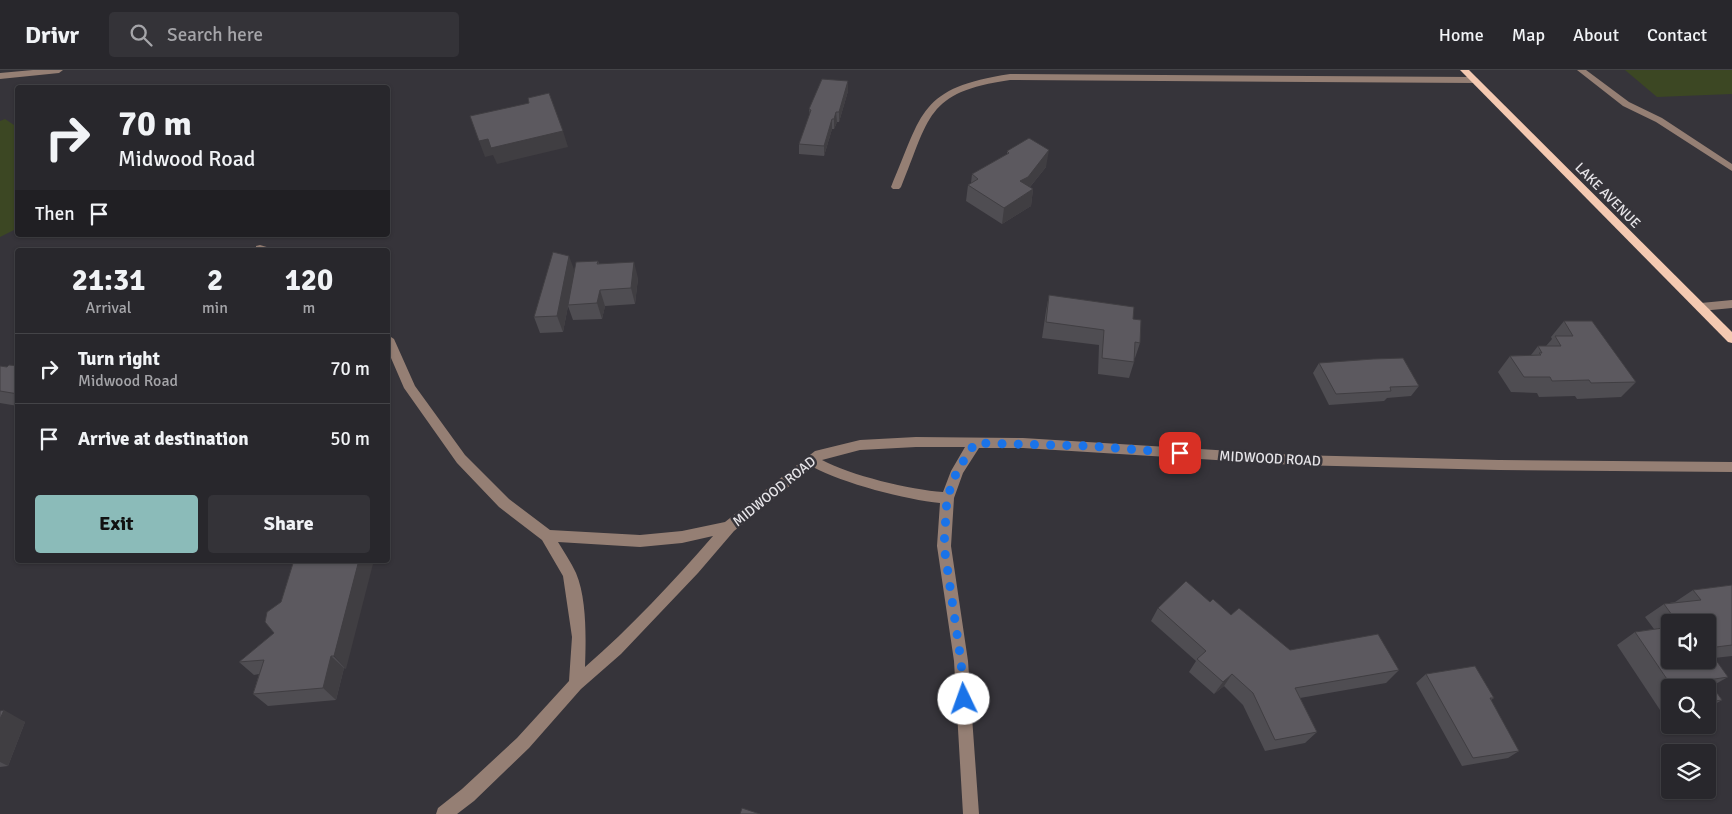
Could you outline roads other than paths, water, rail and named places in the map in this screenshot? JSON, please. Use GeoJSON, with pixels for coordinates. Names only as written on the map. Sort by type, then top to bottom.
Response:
{"type":"FeatureCollection","features":[{"type":"Feature","properties":{"kind":"main road","name":"LAKE AVENUE"},"geometry":{"type":"LineString","coordinates":[[1464,70],[1732,339]]}},
{"type":"Feature","properties":{"kind":"street"},"geometry":{"type":"LineString","coordinates":[[0,76],[60,70]]}},
{"type":"Feature","properties":{"kind":"street"},"geometry":{"type":"LineString","coordinates":[[1581,70],[1626,104],[1659,120],[1732,168]]}},
{"type":"Feature","properties":{"kind":"street"},"geometry":{"type":"LineString","coordinates":[[896,187],[928,113],[941,100],[973,83],[984,80],[1010,77],[1474,80]]}},
{"type":"Feature","properties":{"kind":"street"},"geometry":{"type":"LineString","coordinates":[[1701,307],[1732,304]]}},
{"type":"Feature","properties":{"kind":"street"},"geometry":{"type":"LineString","coordinates":[[390,343],[410,388],[461,459],[504,502],[547,536],[570,575],[576,599],[579,637],[576,684]]}},
{"type":"Feature","properties":{"kind":"street","name":"MIDWOOD ROAD"},"geometry":{"type":"LineString","coordinates":[[444,814],[468,795],[522,743],[576,684],[616,649],[729,527],[818,455],[860,445],[916,442],[1090,446],[1295,460],[1499,465],[1732,467]]}},
{"type":"Feature","properties":{"kind":"street"},"geometry":{"type":"LineString","coordinates":[[970,814],[961,661],[944,546],[947,498],[957,471],[975,443]]}},
{"type":"Feature","properties":{"kind":"street"},"geometry":{"type":"LineString","coordinates":[[812,460],[824,468],[843,476],[911,494],[930,498],[947,498]]}},
{"type":"Feature","properties":{"kind":"street"},"geometry":{"type":"LineString","coordinates":[[547,536],[640,541],[682,537],[729,527]]}}]}
